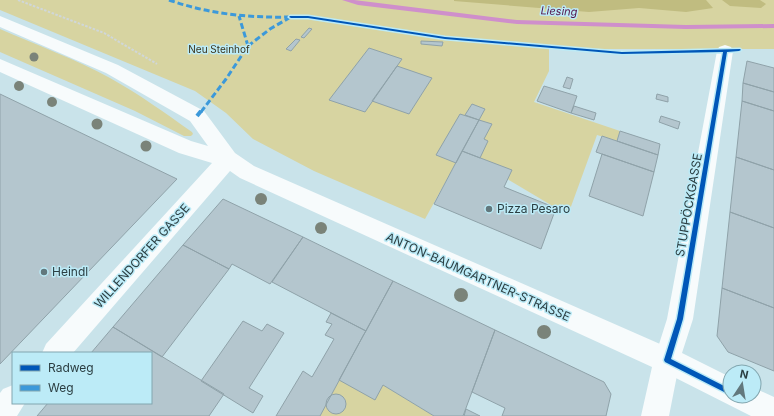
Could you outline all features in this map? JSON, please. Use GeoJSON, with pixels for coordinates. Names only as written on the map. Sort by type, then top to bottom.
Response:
{"type":"FeatureCollection","features":[{"type":"Feature","properties":{"kind":"main road","name":"ANTON-BAUMGARTNER-STRASSE"},"geometry":{"type":"LineString","coordinates":[[0,21],[112,69],[197,116],[228,158],[247,172],[667,360],[722,388]]}},
{"type":"Feature","properties":{"kind":"main road","name":"STUPPÖCKGASSE"},"geometry":{"type":"LineString","coordinates":[[655,416],[667,360],[680,319],[725,50]]}},
{"type":"Feature","properties":{"kind":"main road","name":"ANTON-BAUMGARTNER-STRASSE"},"geometry":{"type":"LineString","coordinates":[[0,65],[186,148],[228,158]]}},
{"type":"Feature","properties":{"kind":"main road","name":"WILLENDORFER GASSE"},"geometry":{"type":"LineString","coordinates":[[56,352],[228,158]]}},
{"type":"Feature","properties":{"kind":"main road"},"geometry":{"type":"LineString","coordinates":[[0,414],[12,400]]}},
{"type":"Feature","properties":{"kind":"main road"},"geometry":{"type":"LineString","coordinates":[[756,404],[774,412]]}},
{"type":"Feature","properties":{"kind":"green space","name":"Neu Steinhof"},"geometry":{"type":"Polygon","coordinates":[[[0,0],[774,0],[774,49],[549,49],[549,71],[534,102],[620,131],[617,141],[597,135],[569,212],[556,208],[462,152],[425,219],[314,171],[253,139],[226,113],[195,91],[0,10],[0,0]]]}},
{"type":"Feature","properties":{"kind":"green space"},"geometry":{"type":"Polygon","coordinates":[[[0,29],[70,58],[110,78],[152,104],[193,134],[191,136],[184,136],[135,111],[0,52],[0,29]]]}},
{"type":"Feature","properties":{"kind":"green space"},"geometry":{"type":"Polygon","coordinates":[[[339,380],[383,385],[434,416],[320,416],[339,380]]]}},
{"type":"Feature","properties":{"kind":"shaded area"},"geometry":{"type":"Polygon","coordinates":[[[454,0],[706,0],[713,8],[686,12],[639,8],[589,12],[454,0]]]}},
{"type":"Feature","properties":{"kind":"shaded area"},"geometry":{"type":"Polygon","coordinates":[[[722,0],[760,0],[766,4],[761,8],[730,6],[722,0]]]}},
{"type":"Feature","properties":{"kind":"building"},"geometry":{"type":"Polygon","coordinates":[[[309,28],[312,29],[304,38],[301,37],[309,28]]]}},
{"type":"Feature","properties":{"kind":"building"},"geometry":{"type":"Polygon","coordinates":[[[296,39],[300,40],[291,51],[286,49],[296,39]]]}},
{"type":"Feature","properties":{"kind":"building"},"geometry":{"type":"Polygon","coordinates":[[[421,41],[443,42],[442,46],[421,44],[421,41]]]}},
{"type":"Feature","properties":{"kind":"building"},"geometry":{"type":"Polygon","coordinates":[[[369,48],[402,59],[365,112],[329,100],[369,48]]]}},
{"type":"Feature","properties":{"kind":"building"},"geometry":{"type":"Polygon","coordinates":[[[747,61],[774,68],[774,92],[743,83],[747,61]]]}},
{"type":"Feature","properties":{"kind":"building"},"geometry":{"type":"Polygon","coordinates":[[[397,66],[432,78],[409,114],[372,101],[397,66]]]}},
{"type":"Feature","properties":{"kind":"building"},"geometry":{"type":"Polygon","coordinates":[[[567,77],[573,79],[570,89],[563,87],[567,77]]]}},
{"type":"Feature","properties":{"kind":"building"},"geometry":{"type":"Polygon","coordinates":[[[743,83],[774,92],[774,111],[742,101],[743,83]]]}},
{"type":"Feature","properties":{"kind":"building"},"geometry":{"type":"Polygon","coordinates":[[[544,86],[577,96],[571,113],[537,101],[544,86]]]}},
{"type":"Feature","properties":{"kind":"building","name":"Heindl"},"geometry":{"type":"Polygon","coordinates":[[[0,94],[177,179],[0,364],[0,94]]]}},
{"type":"Feature","properties":{"kind":"building"},"geometry":{"type":"Polygon","coordinates":[[[657,94],[668,97],[668,102],[656,99],[657,94]]]}},
{"type":"Feature","properties":{"kind":"building"},"geometry":{"type":"Polygon","coordinates":[[[742,101],[774,111],[774,170],[736,157],[742,101]]]}},
{"type":"Feature","properties":{"kind":"building"},"geometry":{"type":"Polygon","coordinates":[[[472,104],[485,109],[479,120],[465,115],[472,104]]]}},
{"type":"Feature","properties":{"kind":"building"},"geometry":{"type":"Polygon","coordinates":[[[574,106],[596,113],[594,120],[571,113],[574,106]]]}},
{"type":"Feature","properties":{"kind":"building"},"geometry":{"type":"Polygon","coordinates":[[[460,114],[479,120],[456,163],[436,155],[460,114]]]}},
{"type":"Feature","properties":{"kind":"building"},"geometry":{"type":"Polygon","coordinates":[[[661,116],[680,122],[678,129],[659,122],[661,116]]]}},
{"type":"Feature","properties":{"kind":"building"},"geometry":{"type":"Polygon","coordinates":[[[479,120],[492,124],[484,139],[488,141],[480,158],[462,151],[479,120]]]}},
{"type":"Feature","properties":{"kind":"building"},"geometry":{"type":"Polygon","coordinates":[[[620,131],[660,144],[658,155],[617,141],[620,131]]]}},
{"type":"Feature","properties":{"kind":"building"},"geometry":{"type":"Polygon","coordinates":[[[602,136],[658,155],[654,172],[596,152],[602,136]]]}},
{"type":"Feature","properties":{"kind":"building"},"geometry":{"type":"Polygon","coordinates":[[[462,151],[512,170],[504,187],[556,208],[541,249],[434,204],[462,151]]]}},
{"type":"Feature","properties":{"kind":"building"},"geometry":{"type":"Polygon","coordinates":[[[602,154],[654,172],[643,216],[589,196],[602,154]]]}},
{"type":"Feature","properties":{"kind":"building"},"geometry":{"type":"Polygon","coordinates":[[[736,157],[774,170],[774,228],[730,212],[736,157]]]}},
{"type":"Feature","properties":{"kind":"building"},"geometry":{"type":"Polygon","coordinates":[[[223,199],[303,237],[270,284],[232,264],[229,269],[183,245],[223,199]]]}},
{"type":"Feature","properties":{"kind":"building"},"geometry":{"type":"Polygon","coordinates":[[[730,212],[774,228],[774,308],[722,288],[730,212]]]}},
{"type":"Feature","properties":{"kind":"building"},"geometry":{"type":"Polygon","coordinates":[[[303,237],[393,281],[366,331],[272,282],[303,237]]]}},
{"type":"Feature","properties":{"kind":"building"},"geometry":{"type":"Polygon","coordinates":[[[183,245],[229,269],[162,357],[113,327],[183,245]]]}},
{"type":"Feature","properties":{"kind":"building"},"geometry":{"type":"Polygon","coordinates":[[[393,281],[495,330],[463,416],[434,416],[383,385],[375,400],[339,380],[393,281]]]}},
{"type":"Feature","properties":{"kind":"building"},"geometry":{"type":"Polygon","coordinates":[[[722,288],[774,308],[774,371],[762,366],[762,364],[757,364],[728,352],[717,336],[722,288]]]}},
{"type":"Feature","properties":{"kind":"building"},"geometry":{"type":"Polygon","coordinates":[[[331,313],[366,331],[320,416],[276,416],[303,371],[312,377],[334,339],[325,335],[332,324],[326,322],[331,313]]]}},
{"type":"Feature","properties":{"kind":"building"},"geometry":{"type":"Polygon","coordinates":[[[243,321],[262,331],[267,324],[284,333],[249,388],[263,396],[253,413],[201,381],[243,321]]]}},
{"type":"Feature","properties":{"kind":"building"},"geometry":{"type":"Polygon","coordinates":[[[113,327],[224,394],[209,416],[37,416],[47,404],[152,404],[152,352],[92,352],[113,327]]]}},
{"type":"Feature","properties":{"kind":"building"},"geometry":{"type":"Polygon","coordinates":[[[495,330],[604,382],[611,394],[606,416],[502,416],[505,408],[472,392],[495,330]]]}},
{"type":"Feature","properties":{"kind":"building"},"geometry":{"type":"Polygon","coordinates":[[[336,394],[343,397],[346,404],[343,411],[336,414],[329,411],[326,404],[329,397],[336,394]]]}},
{"type":"Feature","properties":{"kind":"building"},"geometry":{"type":"Polygon","coordinates":[[[466,409],[480,416],[464,416],[466,409]]]}},
{"type":"Feature","properties":{"kind":"waterway","name":"Liesing"},"geometry":{"type":"LineString","coordinates":[[345,0],[358,3],[517,22],[686,27],[774,26]]}},
{"type":"Feature","properties":{"kind":"marked path"},"geometry":{"type":"LineString","coordinates":[[169,0],[198,9],[229,15],[291,17]]}},
{"type":"Feature","properties":{"kind":"marked path"},"geometry":{"type":"LineString","coordinates":[[197,116],[226,79],[248,46],[239,16]]}},
{"type":"Feature","properties":{"kind":"marked path"},"geometry":{"type":"LineString","coordinates":[[248,46],[270,29],[289,18]]}},
{"type":"Feature","properties":{"kind":"cycle path"},"geometry":{"type":"LineString","coordinates":[[291,17],[308,17],[445,38],[622,53],[739,50]]}},
{"type":"Feature","properties":{"kind":"cycle path"},"geometry":{"type":"LineString","coordinates":[[722,388],[667,360],[680,319],[725,51]]}},
{"type":"Feature","properties":{"kind":"place","name":"Pizza Pesaro"},"geometry":{"type":"Point","coordinates":[489,209]}},
{"type":"Feature","properties":{"kind":"place","name":"Heindl"},"geometry":{"type":"Point","coordinates":[44,272]}}]}
